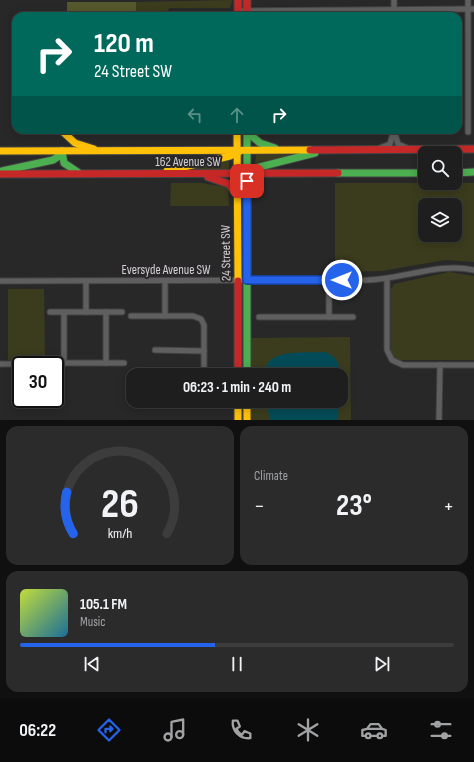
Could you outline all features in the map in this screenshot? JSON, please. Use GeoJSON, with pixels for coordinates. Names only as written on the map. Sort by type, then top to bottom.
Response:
{"type":"FeatureCollection","features":[{"type":"Feature","properties":{"kind":"main road"},"geometry":{"type":"LineString","coordinates":[[238,0],[238,12]]}},
{"type":"Feature","properties":{"kind":"main road"},"geometry":{"type":"LineString","coordinates":[[247,0],[247,12]]}},
{"type":"Feature","properties":{"kind":"main road"},"geometry":{"type":"LineString","coordinates":[[65,134],[75,143],[104,151]]}},
{"type":"Feature","properties":{"kind":"main road","name":"24 Street SW"},"geometry":{"type":"LineString","coordinates":[[238,134],[242,150],[247,280],[247,368]]}},
{"type":"Feature","properties":{"kind":"main road","name":"24 Street SW"},"geometry":{"type":"LineString","coordinates":[[238,368],[237,195],[242,174],[242,150],[246,134]]}},
{"type":"Feature","properties":{"kind":"main road"},"geometry":{"type":"LineString","coordinates":[[249,134],[260,144],[285,150]]}},
{"type":"Feature","properties":{"kind":"main road","name":"162 Avenue SW"},"geometry":{"type":"LineString","coordinates":[[0,151],[474,149]]}},
{"type":"Feature","properties":{"kind":"main road"},"geometry":{"type":"LineString","coordinates":[[152,174],[242,150]]}},
{"type":"Feature","properties":{"kind":"main road"},"geometry":{"type":"LineString","coordinates":[[242,174],[332,150]]}},
{"type":"Feature","properties":{"kind":"main road"},"geometry":{"type":"LineString","coordinates":[[0,173],[53,160],[59,156],[62,151]]}},
{"type":"Feature","properties":{"kind":"main road"},"geometry":{"type":"LineString","coordinates":[[62,151],[62,159],[67,166],[82,174]]}},
{"type":"Feature","properties":{"kind":"main road"},"geometry":{"type":"LineString","coordinates":[[462,173],[474,172]]}},
{"type":"Feature","properties":{"kind":"main road","name":"162 Avenue SW"},"geometry":{"type":"LineString","coordinates":[[0,173],[418,173]]}},
{"type":"Feature","properties":{"kind":"main road"},"geometry":{"type":"LineString","coordinates":[[196,174],[226,182],[232,186],[237,195]]}},
{"type":"Feature","properties":{"kind":"main road"},"geometry":{"type":"LineString","coordinates":[[238,408],[238,420]]}},
{"type":"Feature","properties":{"kind":"main road"},"geometry":{"type":"LineString","coordinates":[[247,408],[247,420]]}},
{"type":"Feature","properties":{"kind":"street"},"geometry":{"type":"LineString","coordinates":[[394,0],[394,9]]}},
{"type":"Feature","properties":{"kind":"street"},"geometry":{"type":"LineString","coordinates":[[468,0],[471,9],[468,132]]}},
{"type":"Feature","properties":{"kind":"street"},"geometry":{"type":"LineString","coordinates":[[284,12],[394,9],[471,9]]}},
{"type":"Feature","properties":{"kind":"street"},"geometry":{"type":"LineString","coordinates":[[375,149],[390,144],[393,134]]}},
{"type":"Feature","properties":{"kind":"street"},"geometry":{"type":"LineString","coordinates":[[395,134],[398,144],[413,149]]}},
{"type":"Feature","properties":{"kind":"street","name":"Eversyde Avenue SW"},"geometry":{"type":"LineString","coordinates":[[0,281],[238,281],[387,279],[444,268],[474,270]]}},
{"type":"Feature","properties":{"kind":"street"},"geometry":{"type":"LineString","coordinates":[[387,279],[388,350],[390,358],[399,364],[474,365]]}},
{"type":"Feature","properties":{"kind":"street"},"geometry":{"type":"LineString","coordinates":[[329,280],[329,317]]}},
{"type":"Feature","properties":{"kind":"street"},"geometry":{"type":"LineString","coordinates":[[86,281],[86,312]]}},
{"type":"Feature","properties":{"kind":"street"},"geometry":{"type":"LineString","coordinates":[[165,281],[165,316]]}},
{"type":"Feature","properties":{"kind":"street"},"geometry":{"type":"LineString","coordinates":[[50,312],[122,312]]}},
{"type":"Feature","properties":{"kind":"street"},"geometry":{"type":"LineString","coordinates":[[64,312],[64,356]]}},
{"type":"Feature","properties":{"kind":"street"},"geometry":{"type":"LineString","coordinates":[[106,312],[106,363]]}},
{"type":"Feature","properties":{"kind":"street"},"geometry":{"type":"LineString","coordinates":[[131,316],[193,316],[201,319],[204,325],[204,368]]}},
{"type":"Feature","properties":{"kind":"street"},"geometry":{"type":"LineString","coordinates":[[259,317],[353,317]]}},
{"type":"Feature","properties":{"kind":"street"},"geometry":{"type":"LineString","coordinates":[[155,350],[204,351]]}},
{"type":"Feature","properties":{"kind":"street"},"geometry":{"type":"LineString","coordinates":[[64,363],[124,363]]}},
{"type":"Feature","properties":{"kind":"street"},"geometry":{"type":"LineString","coordinates":[[0,364],[12,364]]}},
{"type":"Feature","properties":{"kind":"street"},"geometry":{"type":"LineString","coordinates":[[439,420],[440,365]]}},
{"type":"Feature","properties":{"kind":"green space"},"geometry":{"type":"Polygon","coordinates":[[[232,0],[230,8],[170,8],[166,12],[136,12],[136,2],[232,0]]]}},
{"type":"Feature","properties":{"kind":"green space"},"geometry":{"type":"Polygon","coordinates":[[[67,2],[136,2],[136,12],[67,12],[67,2]]]}},
{"type":"Feature","properties":{"kind":"green space"},"geometry":{"type":"Polygon","coordinates":[[[256,154],[289,155],[293,155],[255,163],[256,154]]]}},
{"type":"Feature","properties":{"kind":"green space"},"geometry":{"type":"Polygon","coordinates":[[[229,160],[229,170],[195,170],[194,168],[229,160]]]}},
{"type":"Feature","properties":{"kind":"green space"},"geometry":{"type":"Polygon","coordinates":[[[171,183],[202,183],[226,187],[228,188],[229,206],[170,206],[171,183]]]}},
{"type":"Feature","properties":{"kind":"green space"},"geometry":{"type":"Polygon","coordinates":[[[335,183],[418,183],[418,190],[462,190],[462,183],[474,183],[474,262],[445,260],[382,271],[335,272],[335,183]]]}},
{"type":"Feature","properties":{"kind":"green space"},"geometry":{"type":"Polygon","coordinates":[[[449,272],[474,276],[474,360],[399,360],[391,356],[391,289],[394,284],[449,272]]]}},
{"type":"Feature","properties":{"kind":"green space"},"geometry":{"type":"Polygon","coordinates":[[[8,289],[44,289],[45,356],[12,356],[12,360],[8,360],[8,289]]]}},
{"type":"Feature","properties":{"kind":"green space"},"geometry":{"type":"Polygon","coordinates":[[[350,337],[351,420],[249,420],[249,408],[348,408],[348,368],[249,368],[249,338],[350,337]]]}},
{"type":"Feature","properties":{"kind":"water"},"geometry":{"type":"Polygon","coordinates":[[[292,353],[328,353],[334,357],[339,368],[266,368],[271,360],[277,356],[292,353]]]}},
{"type":"Feature","properties":{"kind":"water"},"geometry":{"type":"Polygon","coordinates":[[[267,408],[339,408],[338,420],[270,420],[267,408]]]}},
{"type":"Feature","properties":{"kind":"traffic: fast"},"geometry":{"type":"LineString","coordinates":[[247,134],[247,368]]}},
{"type":"Feature","properties":{"kind":"traffic: fast"},"geometry":{"type":"LineString","coordinates":[[249,134],[260,143],[275,148]]}},
{"type":"Feature","properties":{"kind":"traffic: fast"},"geometry":{"type":"LineString","coordinates":[[62,151],[64,163],[79,173]]}},
{"type":"Feature","properties":{"kind":"traffic: fast"},"geometry":{"type":"LineString","coordinates":[[2,171],[53,160],[59,156],[62,151]]}},
{"type":"Feature","properties":{"kind":"traffic: fast"},"geometry":{"type":"LineString","coordinates":[[244,171],[315,153]]}},
{"type":"Feature","properties":{"kind":"traffic: fast"},"geometry":{"type":"LineString","coordinates":[[462,173],[474,172]]}},
{"type":"Feature","properties":{"kind":"traffic: fast"},"geometry":{"type":"LineString","coordinates":[[338,173],[418,173]]}},
{"type":"Feature","properties":{"kind":"traffic: slow"},"geometry":{"type":"LineString","coordinates":[[65,134],[75,143],[94,149]]}},
{"type":"Feature","properties":{"kind":"traffic: slow"},"geometry":{"type":"LineString","coordinates":[[237,134],[238,281]]}},
{"type":"Feature","properties":{"kind":"traffic: slow"},"geometry":{"type":"LineString","coordinates":[[0,151],[310,150]]}},
{"type":"Feature","properties":{"kind":"traffic: slow"},"geometry":{"type":"LineString","coordinates":[[167,171],[230,156],[239,152]]}},
{"type":"Feature","properties":{"kind":"traffic: slow"},"geometry":{"type":"LineString","coordinates":[[238,408],[238,420]]}},
{"type":"Feature","properties":{"kind":"traffic: slow"},"geometry":{"type":"LineString","coordinates":[[247,408],[247,420]]}},
{"type":"Feature","properties":{"kind":"traffic: jam"},"geometry":{"type":"LineString","coordinates":[[238,0],[238,12]]}},
{"type":"Feature","properties":{"kind":"traffic: jam"},"geometry":{"type":"LineString","coordinates":[[247,0],[247,12]]}},
{"type":"Feature","properties":{"kind":"traffic: jam"},"geometry":{"type":"LineString","coordinates":[[310,150],[474,149]]}},
{"type":"Feature","properties":{"kind":"traffic: jam"},"geometry":{"type":"LineString","coordinates":[[0,174],[338,173]]}},
{"type":"Feature","properties":{"kind":"traffic: jam"},"geometry":{"type":"LineString","coordinates":[[208,177],[229,184],[236,194]]}},
{"type":"Feature","properties":{"kind":"traffic: jam"},"geometry":{"type":"LineString","coordinates":[[238,281],[238,368]]}},
{"type":"Feature","properties":{"kind":"route"},"geometry":{"type":"LineString","coordinates":[[247,181],[247,280],[342,280]]}}]}
